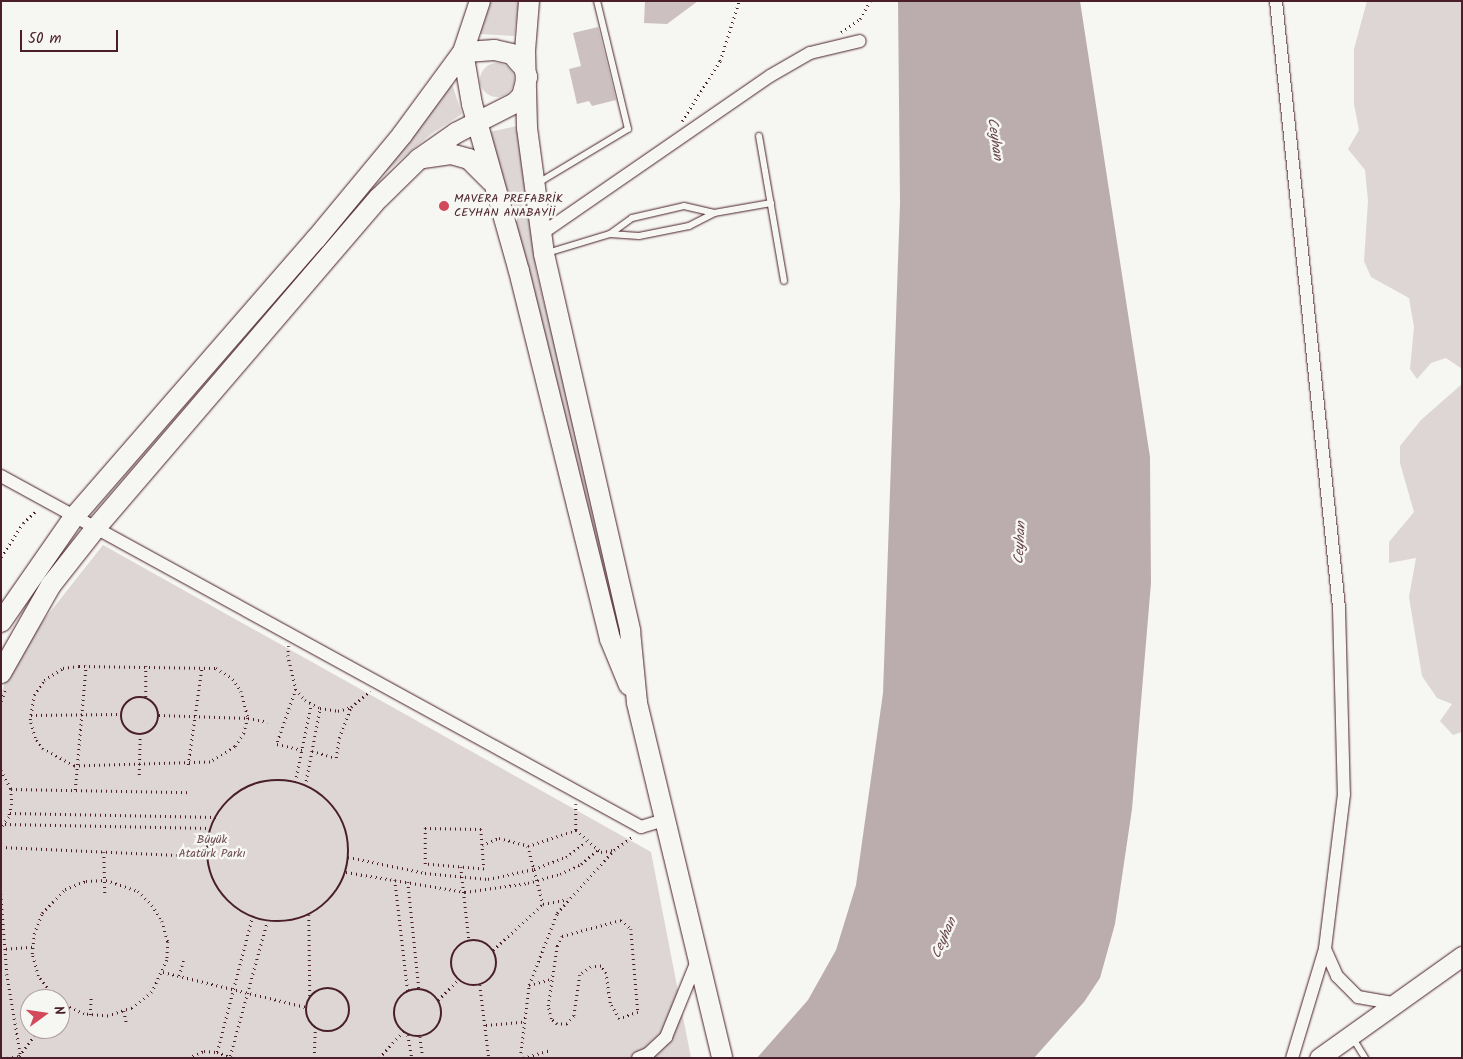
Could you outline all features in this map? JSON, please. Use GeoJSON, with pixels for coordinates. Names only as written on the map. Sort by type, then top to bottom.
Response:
{"type":"FeatureCollection","features":[{"type":"Feature","properties":{"kind":"main road"},"geometry":{"type":"LineString","coordinates":[[1,622],[74,517],[316,239],[402,135],[463,52],[480,1]]}},
{"type":"Feature","properties":{"kind":"main road"},"geometry":{"type":"LineString","coordinates":[[529,1],[525,51],[533,187],[544,254],[630,631],[637,703],[722,1058]]}},
{"type":"Feature","properties":{"kind":"main road"},"geometry":{"type":"LineString","coordinates":[[1,673],[51,585],[95,529],[332,251],[419,159],[476,122],[506,107],[522,96],[527,77],[519,60],[503,51],[463,52]]}},
{"type":"Feature","properties":{"kind":"main road"},"geometry":{"type":"LineString","coordinates":[[463,52],[476,122],[499,197],[610,639],[637,703]]}},
{"type":"Feature","properties":{"kind":"main road"},"geometry":{"type":"LineString","coordinates":[[419,159],[441,154],[469,158],[486,174],[499,197]]}},
{"type":"Feature","properties":{"kind":"street"},"geometry":{"type":"LineString","coordinates":[[1276,1],[1339,608],[1344,794],[1325,949],[1292,1058]]}},
{"type":"Feature","properties":{"kind":"street"},"geometry":{"type":"LineString","coordinates":[[541,234],[668,144],[770,76],[828,46],[860,41]]}},
{"type":"Feature","properties":{"kind":"street"},"geometry":{"type":"LineString","coordinates":[[1,476],[291,638],[582,797],[640,827],[664,820]]}},
{"type":"Feature","properties":{"kind":"street"},"geometry":{"type":"LineString","coordinates":[[1325,949],[1337,976],[1358,997],[1399,1004]]}},
{"type":"Feature","properties":{"kind":"street"},"geometry":{"type":"LineString","coordinates":[[1318,1058],[1399,1004],[1462,956]]}},
{"type":"Feature","properties":{"kind":"street"},"geometry":{"type":"LineString","coordinates":[[638,1058],[648,1054],[666,1037],[698,958]]}},
{"type":"Feature","properties":{"kind":"lane"},"geometry":{"type":"LineString","coordinates":[[533,187],[628,129],[597,1]]}},
{"type":"Feature","properties":{"kind":"lane"},"geometry":{"type":"LineString","coordinates":[[759,136],[784,281]]}},
{"type":"Feature","properties":{"kind":"lane"},"geometry":{"type":"LineString","coordinates":[[610,234],[639,236],[680,228],[714,213],[771,203]]}},
{"type":"Feature","properties":{"kind":"lane"},"geometry":{"type":"LineString","coordinates":[[544,254],[610,234],[632,218],[684,206],[714,213]]}},
{"type":"Feature","properties":{"kind":"lane"},"geometry":{"type":"LineString","coordinates":[[1352,1037],[1365,1058]]}},
{"type":"Feature","properties":{"kind":"path"},"geometry":{"type":"LineString","coordinates":[[668,144],[720,61],[739,1]]}},
{"type":"Feature","properties":{"kind":"path"},"geometry":{"type":"LineString","coordinates":[[828,46],[836,36],[860,19],[870,1]]}},
{"type":"Feature","properties":{"kind":"path"},"geometry":{"type":"LineString","coordinates":[[1,557],[23,524],[49,503]]}},
{"type":"Feature","properties":{"kind":"path"},"geometry":{"type":"LineString","coordinates":[[291,638],[288,655],[296,689],[311,704],[320,708],[338,711],[351,707],[377,685]]}},
{"type":"Feature","properties":{"kind":"path"},"geometry":{"type":"LineString","coordinates":[[75,790],[86,666]]}},
{"type":"Feature","properties":{"kind":"path"},"geometry":{"type":"LineString","coordinates":[[86,666],[202,666],[216,668],[233,679],[241,691],[248,718],[239,740],[225,755],[210,762],[188,765],[78,766],[56,758],[44,749],[35,738],[31,714],[34,695],[44,680],[64,668],[86,666]]}},
{"type":"Feature","properties":{"kind":"path"},"geometry":{"type":"LineString","coordinates":[[146,666],[146,698]]}},
{"type":"Feature","properties":{"kind":"path"},"geometry":{"type":"LineString","coordinates":[[188,765],[202,666]]}},
{"type":"Feature","properties":{"kind":"path"},"geometry":{"type":"LineString","coordinates":[[296,689],[277,744],[302,750]]}},
{"type":"Feature","properties":{"kind":"path"},"geometry":{"type":"LineString","coordinates":[[146,698],[154,703],[159,715],[155,729],[140,735],[126,729],[122,714],[132,699],[146,698]]}},
{"type":"Feature","properties":{"kind":"path"},"geometry":{"type":"LineString","coordinates":[[295,782],[311,704]]}},
{"type":"Feature","properties":{"kind":"path"},"geometry":{"type":"LineString","coordinates":[[312,751],[336,758],[339,738],[351,707]]}},
{"type":"Feature","properties":{"kind":"path"},"geometry":{"type":"LineString","coordinates":[[305,786],[320,708]]}},
{"type":"Feature","properties":{"kind":"path"},"geometry":{"type":"LineString","coordinates":[[31,714],[122,714]]}},
{"type":"Feature","properties":{"kind":"path"},"geometry":{"type":"LineString","coordinates":[[159,715],[248,718],[268,722]]}},
{"type":"Feature","properties":{"kind":"path"},"geometry":{"type":"LineString","coordinates":[[139,775],[141,766],[140,735]]}},
{"type":"Feature","properties":{"kind":"path"},"geometry":{"type":"LineString","coordinates":[[1,770],[12,789],[10,813],[1,828]]}},
{"type":"Feature","properties":{"kind":"path"},"geometry":{"type":"LineString","coordinates":[[263,782],[295,782],[305,786],[321,794],[336,810],[346,828],[348,857],[346,872],[337,893],[318,911],[293,922],[267,922],[252,918],[234,907],[216,887],[210,871],[208,844],[211,828],[227,801],[245,788],[263,782]]}},
{"type":"Feature","properties":{"kind":"path"},"geometry":{"type":"LineString","coordinates":[[12,789],[191,792]]}},
{"type":"Feature","properties":{"kind":"path"},"geometry":{"type":"LineString","coordinates":[[582,797],[575,806],[576,830],[586,842],[598,850],[614,850]]}},
{"type":"Feature","properties":{"kind":"path"},"geometry":{"type":"LineString","coordinates":[[10,813],[217,816]]}},
{"type":"Feature","properties":{"kind":"path"},"geometry":{"type":"LineString","coordinates":[[5,824],[211,828]]}},
{"type":"Feature","properties":{"kind":"path"},"geometry":{"type":"LineString","coordinates":[[551,1050],[522,1058],[523,1022],[529,985],[556,913],[614,850],[626,844],[640,827]]}},
{"type":"Feature","properties":{"kind":"path"},"geometry":{"type":"LineString","coordinates":[[425,828],[481,829],[484,868],[461,867],[425,864],[425,828]]}},
{"type":"Feature","properties":{"kind":"path"},"geometry":{"type":"LineString","coordinates":[[482,845],[499,838],[528,846],[576,830]]}},
{"type":"Feature","properties":{"kind":"path"},"geometry":{"type":"LineString","coordinates":[[348,857],[463,878],[488,880],[534,869],[566,857],[586,842]]}},
{"type":"Feature","properties":{"kind":"path"},"geometry":{"type":"LineString","coordinates":[[528,846],[543,904]]}},
{"type":"Feature","properties":{"kind":"path"},"geometry":{"type":"LineString","coordinates":[[1,847],[178,855]]}},
{"type":"Feature","properties":{"kind":"path"},"geometry":{"type":"LineString","coordinates":[[346,872],[465,892],[538,880],[581,864],[598,850]]}},
{"type":"Feature","properties":{"kind":"path"},"geometry":{"type":"LineString","coordinates":[[104,852],[103,880],[105,894]]}},
{"type":"Feature","properties":{"kind":"path"},"geometry":{"type":"LineString","coordinates":[[461,867],[469,940]]}},
{"type":"Feature","properties":{"kind":"path"},"geometry":{"type":"LineString","coordinates":[[48,989],[38,976],[33,947],[34,934],[42,913],[53,898],[86,881],[103,880],[123,884],[152,905],[162,921],[168,942],[163,972],[152,992],[124,1011],[108,1016],[90,1015],[70,1007]]}},
{"type":"Feature","properties":{"kind":"path"},"geometry":{"type":"LineString","coordinates":[[395,880],[408,992]]}},
{"type":"Feature","properties":{"kind":"path"},"geometry":{"type":"LineString","coordinates":[[408,882],[419,989]]}},
{"type":"Feature","properties":{"kind":"path"},"geometry":{"type":"LineString","coordinates":[[1,894],[3,949],[20,1057]]}},
{"type":"Feature","properties":{"kind":"path"},"geometry":{"type":"LineString","coordinates":[[493,950],[543,904],[569,898]]}},
{"type":"Feature","properties":{"kind":"path"},"geometry":{"type":"LineString","coordinates":[[309,915],[310,998],[306,1007],[307,1015],[315,1027],[327,1032],[339,1029],[348,1020],[350,1007],[346,996],[335,988],[323,988],[310,998]]}},
{"type":"Feature","properties":{"kind":"path"},"geometry":{"type":"LineString","coordinates":[[218,1052],[252,918]]}},
{"type":"Feature","properties":{"kind":"path"},"geometry":{"type":"LineString","coordinates":[[621,920],[631,929],[638,1012],[619,1019],[610,1003],[606,973],[601,966],[591,967],[580,975],[574,1016],[567,1024],[557,1024],[551,1019],[548,1006],[552,978],[556,946],[562,936],[621,920]]}},
{"type":"Feature","properties":{"kind":"path"},"geometry":{"type":"LineString","coordinates":[[188,1058],[204,1051],[218,1052],[231,1057],[245,992],[267,922]]}},
{"type":"Feature","properties":{"kind":"path"},"geometry":{"type":"LineString","coordinates":[[469,940],[484,942],[493,950],[497,960],[496,971],[480,985],[467,985],[458,980],[451,966],[453,953],[469,940]]}},
{"type":"Feature","properties":{"kind":"path"},"geometry":{"type":"LineString","coordinates":[[3,949],[33,947]]}},
{"type":"Feature","properties":{"kind":"path"},"geometry":{"type":"LineString","coordinates":[[179,976],[183,961]]}},
{"type":"Feature","properties":{"kind":"path"},"geometry":{"type":"LineString","coordinates":[[163,972],[306,1007]]}},
{"type":"Feature","properties":{"kind":"path"},"geometry":{"type":"LineString","coordinates":[[529,985],[552,978]]}},
{"type":"Feature","properties":{"kind":"path"},"geometry":{"type":"LineString","coordinates":[[438,1000],[458,980]]}},
{"type":"Feature","properties":{"kind":"path"},"geometry":{"type":"LineString","coordinates":[[480,985],[489,1058]]}},
{"type":"Feature","properties":{"kind":"path"},"geometry":{"type":"LineString","coordinates":[[419,989],[432,993],[438,1000],[442,1017],[438,1027],[420,1037],[408,1035],[395,1020],[395,1009],[399,999],[408,992],[419,989]]}},
{"type":"Feature","properties":{"kind":"path"},"geometry":{"type":"LineString","coordinates":[[90,997],[90,1015]]}},
{"type":"Feature","properties":{"kind":"path"},"geometry":{"type":"LineString","coordinates":[[124,1011],[127,1025]]}},
{"type":"Feature","properties":{"kind":"path"},"geometry":{"type":"LineString","coordinates":[[486,1025],[523,1022]]}},
{"type":"Feature","properties":{"kind":"path"},"geometry":{"type":"LineString","coordinates":[[314,1058],[315,1027]]}},
{"type":"Feature","properties":{"kind":"path"},"geometry":{"type":"LineString","coordinates":[[379,1058],[403,1031]]}},
{"type":"Feature","properties":{"kind":"path"},"geometry":{"type":"LineString","coordinates":[[408,1035],[412,1058]]}},
{"type":"Feature","properties":{"kind":"path"},"geometry":{"type":"LineString","coordinates":[[420,1037],[423,1058]]}},
{"type":"Feature","properties":{"kind":"path"},"geometry":{"type":"LineString","coordinates":[[20,1057],[32,1039]]}},
{"type":"Feature","properties":{"kind":"path"},"geometry":{"type":"LineString","coordinates":[[7,1058],[20,1057]]}},
{"type":"Feature","properties":{"kind":"green space"},"geometry":{"type":"Polygon","coordinates":[[[491,1],[519,1],[514,36],[480,34],[491,1]]]}},
{"type":"Feature","properties":{"kind":"green space"},"geometry":{"type":"Polygon","coordinates":[[[1367,1],[1462,1],[1462,369],[1446,358],[1431,363],[1417,379],[1410,369],[1414,327],[1409,298],[1371,277],[1364,261],[1368,201],[1365,170],[1348,149],[1359,130],[1354,104],[1354,49],[1367,1]]]}},
{"type":"Feature","properties":{"kind":"green space"},"geometry":{"type":"Polygon","coordinates":[[[497,63],[509,68],[514,80],[509,92],[497,97],[485,92],[480,80],[485,68],[497,63]]]}},
{"type":"Feature","properties":{"kind":"green space"},"geometry":{"type":"Polygon","coordinates":[[[450,78],[462,114],[431,134],[379,178],[450,78]]]}},
{"type":"Feature","properties":{"kind":"green space"},"geometry":{"type":"Polygon","coordinates":[[[517,126],[536,270],[627,644],[621,646],[489,132],[517,126]]]}},
{"type":"Feature","properties":{"kind":"green space"},"geometry":{"type":"Polygon","coordinates":[[[1462,384],[1462,732],[1453,735],[1440,721],[1452,704],[1437,698],[1422,676],[1409,597],[1416,558],[1389,563],[1389,542],[1414,512],[1400,463],[1400,446],[1421,420],[1462,384]]]}},
{"type":"Feature","properties":{"kind":"green space","name":"Büyük Atatürk Parkı"},"geometry":{"type":"Polygon","coordinates":[[[103,545],[651,852],[691,1058],[1,1058],[1,694],[13,659],[103,545]]]}},
{"type":"Feature","properties":{"kind":"water","name":"Ceyhan"},"geometry":{"type":"Polygon","coordinates":[[[898,1],[1080,1],[1150,457],[1151,583],[1132,809],[1115,924],[1100,978],[1084,1002],[1034,1058],[757,1058],[808,1000],[836,950],[856,885],[883,693],[900,203],[898,1]]]}},
{"type":"Feature","properties":{"kind":"building"},"geometry":{"type":"Polygon","coordinates":[[[645,1],[698,1],[667,24],[644,23],[645,1]]]}},
{"type":"Feature","properties":{"kind":"building"},"geometry":{"type":"Polygon","coordinates":[[[598,27],[616,100],[592,106],[589,101],[577,104],[569,69],[581,66],[573,33],[598,27]]]}},
{"type":"Feature","properties":{"kind":"place","name":"MAVERA PREFABRİK CEYHAN ANABAYİİ"},"geometry":{"type":"Point","coordinates":[444,206]}}]}
